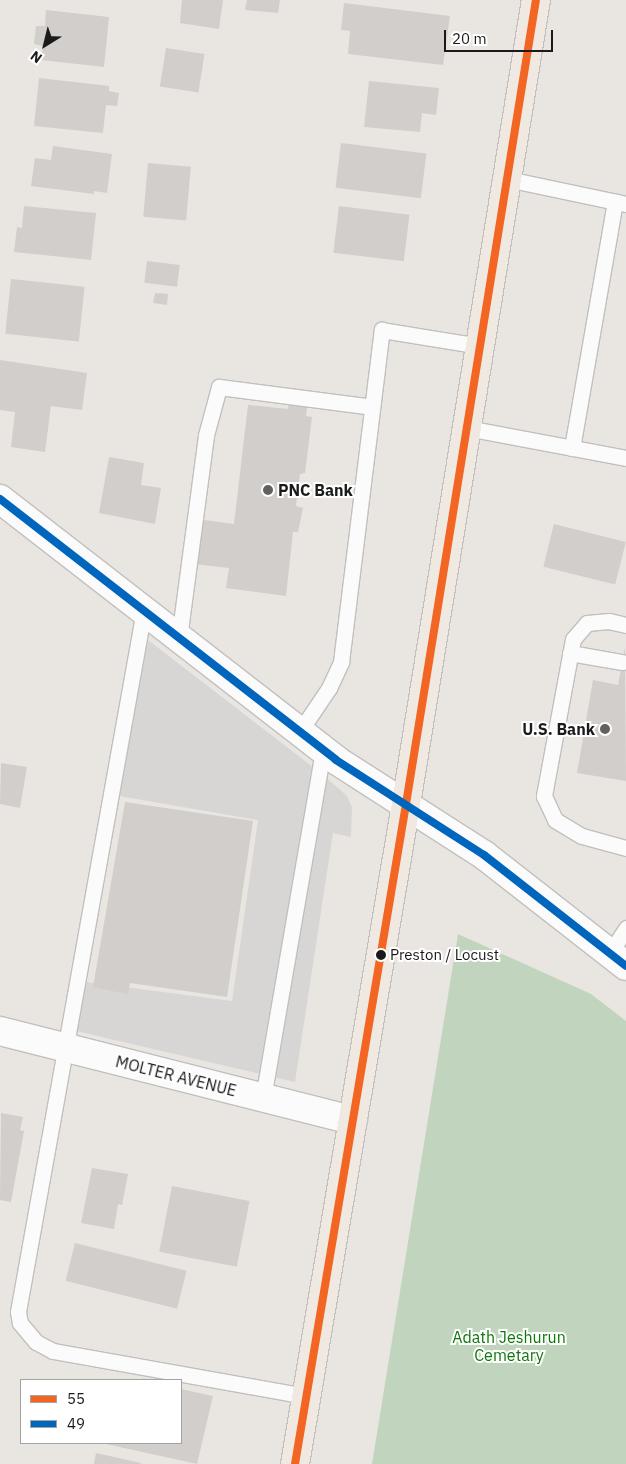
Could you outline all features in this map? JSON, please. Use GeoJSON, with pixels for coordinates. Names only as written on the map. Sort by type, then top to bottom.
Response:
{"type":"FeatureCollection","features":[{"type":"Feature","properties":{"kind":"main road"},"geometry":{"type":"LineString","coordinates":[[295,1464],[406,804],[536,0]]}},
{"type":"Feature","properties":{"kind":"street"},"geometry":{"type":"LineString","coordinates":[[0,499],[322,749],[484,855],[618,960]]}},
{"type":"Feature","properties":{"kind":"street","name":"MOLTER AVENUE"},"geometry":{"type":"LineString","coordinates":[[0,1031],[353,1120]]}},
{"type":"Feature","properties":{"kind":"lane"},"geometry":{"type":"LineString","coordinates":[[507,179],[620,203],[572,448]]}},
{"type":"Feature","properties":{"kind":"lane"},"geometry":{"type":"LineString","coordinates":[[300,731],[329,688],[341,662],[382,330],[480,346]]}},
{"type":"Feature","properties":{"kind":"lane"},"geometry":{"type":"LineString","coordinates":[[179,638],[206,435],[219,387],[259,390],[282,397],[372,407]]}},
{"type":"Feature","properties":{"kind":"lane"},"geometry":{"type":"LineString","coordinates":[[467,428],[626,458]]}},
{"type":"Feature","properties":{"kind":"lane"},"geometry":{"type":"LineString","coordinates":[[144,610],[18,1312],[20,1323],[36,1342],[53,1350],[306,1396]]}},
{"type":"Feature","properties":{"kind":"lane"},"geometry":{"type":"LineString","coordinates":[[626,625],[609,621],[587,623],[573,640],[544,796],[555,820],[582,836],[626,848]]}},
{"type":"Feature","properties":{"kind":"lane"},"geometry":{"type":"LineString","coordinates":[[570,652],[622,662]]}},
{"type":"Feature","properties":{"kind":"lane"},"geometry":{"type":"LineString","coordinates":[[263,1098],[322,749]]}},
{"type":"Feature","properties":{"kind":"lane"},"geometry":{"type":"LineString","coordinates":[[618,960],[626,928]]}},
{"type":"Feature","properties":{"kind":"shaded area"},"geometry":{"type":"Polygon","coordinates":[[[148,640],[322,774],[347,796],[352,807],[351,837],[333,833],[295,1082],[76,1031],[86,982],[232,1001],[258,820],[119,796],[148,640]]]}},
{"type":"Feature","properties":{"kind":"green space","name":"Adath Jeshurun Cemetary"},"geometry":{"type":"Polygon","coordinates":[[[458,934],[591,994],[626,1021],[626,1464],[372,1464],[458,934]]]}},
{"type":"Feature","properties":{"kind":"building"},"geometry":{"type":"Polygon","coordinates":[[[182,0],[223,0],[219,29],[180,23],[182,0]]]}},
{"type":"Feature","properties":{"kind":"building"},"geometry":{"type":"Polygon","coordinates":[[[247,0],[280,0],[278,13],[245,10],[247,0]]]}},
{"type":"Feature","properties":{"kind":"building"},"geometry":{"type":"Polygon","coordinates":[[[344,3],[450,16],[443,65],[348,54],[350,31],[341,30],[344,3]]]}},
{"type":"Feature","properties":{"kind":"building"},"geometry":{"type":"Polygon","coordinates":[[[46,10],[109,17],[104,67],[41,60],[43,46],[34,44],[36,26],[45,26],[46,10]]]}},
{"type":"Feature","properties":{"kind":"building"},"geometry":{"type":"Polygon","coordinates":[[[166,48],[205,54],[198,93],[160,87],[166,48]]]}},
{"type":"Feature","properties":{"kind":"building"},"geometry":{"type":"Polygon","coordinates":[[[39,78],[109,86],[109,91],[119,93],[117,106],[106,105],[103,133],[34,126],[39,78]]]}},
{"type":"Feature","properties":{"kind":"building"},"geometry":{"type":"Polygon","coordinates":[[[369,81],[439,88],[436,115],[422,113],[420,132],[364,127],[369,81]]]}},
{"type":"Feature","properties":{"kind":"building"},"geometry":{"type":"Polygon","coordinates":[[[341,143],[426,153],[421,198],[336,188],[341,143]]]}},
{"type":"Feature","properties":{"kind":"building"},"geometry":{"type":"Polygon","coordinates":[[[53,146],[112,154],[107,193],[94,191],[94,194],[31,186],[35,158],[51,160],[53,146]]]}},
{"type":"Feature","properties":{"kind":"building"},"geometry":{"type":"Polygon","coordinates":[[[148,163],[191,167],[186,221],[143,217],[148,163]]]}},
{"type":"Feature","properties":{"kind":"building"},"geometry":{"type":"Polygon","coordinates":[[[24,206],[96,213],[91,260],[14,252],[17,227],[22,228],[24,206]]]}},
{"type":"Feature","properties":{"kind":"building"},"geometry":{"type":"Polygon","coordinates":[[[339,206],[409,215],[404,261],[333,253],[339,206]]]}},
{"type":"Feature","properties":{"kind":"building"},"geometry":{"type":"Polygon","coordinates":[[[147,261],[180,265],[177,287],[144,283],[147,261]]]}},
{"type":"Feature","properties":{"kind":"building"},"geometry":{"type":"Polygon","coordinates":[[[11,279],[85,287],[79,341],[5,334],[11,279]]]}},
{"type":"Feature","properties":{"kind":"building"},"geometry":{"type":"Polygon","coordinates":[[[155,293],[168,294],[167,305],[153,303],[155,293]]]}},
{"type":"Feature","properties":{"kind":"building"},"geometry":{"type":"Polygon","coordinates":[[[0,360],[87,373],[82,410],[51,406],[45,452],[11,447],[15,412],[0,410],[0,360]]]}},
{"type":"Feature","properties":{"kind":"building","name":"PNC Bank"},"geometry":{"type":"Polygon","coordinates":[[[289,399],[308,400],[306,416],[312,417],[305,473],[300,474],[296,506],[303,508],[298,532],[293,532],[286,596],[226,588],[229,568],[185,563],[190,518],[234,524],[248,405],[288,409],[289,399]]]}},
{"type":"Feature","properties":{"kind":"building"},"geometry":{"type":"Polygon","coordinates":[[[109,457],[144,463],[141,485],[161,488],[155,524],[99,513],[109,457]]]}},
{"type":"Feature","properties":{"kind":"building"},"geometry":{"type":"Polygon","coordinates":[[[554,524],[626,542],[615,585],[543,567],[554,524]]]}},
{"type":"Feature","properties":{"kind":"building","name":"U.S. Bank"},"geometry":{"type":"Polygon","coordinates":[[[625,647],[626,781],[577,773],[593,680],[618,685],[625,647]]]}},
{"type":"Feature","properties":{"kind":"building"},"geometry":{"type":"Polygon","coordinates":[[[1,763],[27,767],[20,808],[0,804],[1,763]]]}},
{"type":"Feature","properties":{"kind":"building"},"geometry":{"type":"Polygon","coordinates":[[[125,802],[253,821],[227,997],[130,983],[128,994],[93,987],[125,802]]]}},
{"type":"Feature","properties":{"kind":"building"},"geometry":{"type":"Polygon","coordinates":[[[1,1113],[23,1117],[20,1130],[24,1131],[11,1202],[0,1200],[1,1113]]]}},
{"type":"Feature","properties":{"kind":"building"},"geometry":{"type":"Polygon","coordinates":[[[92,1168],[128,1174],[122,1205],[118,1204],[114,1229],[81,1223],[92,1168]]]}},
{"type":"Feature","properties":{"kind":"building"},"geometry":{"type":"Polygon","coordinates":[[[172,1186],[250,1201],[237,1267],[159,1252],[172,1186]]]}},
{"type":"Feature","properties":{"kind":"building"},"geometry":{"type":"Polygon","coordinates":[[[75,1243],[187,1271],[177,1309],[66,1281],[75,1243]]]}},
{"type":"Feature","properties":{"kind":"building"},"geometry":{"type":"Polygon","coordinates":[[[182,1389],[213,1396],[197,1464],[106,1444],[182,1444],[182,1389]]]}},
{"type":"Feature","properties":{"kind":"building"},"geometry":{"type":"Polygon","coordinates":[[[96,1453],[141,1463],[141,1464],[94,1464],[96,1453]]]}},
{"type":"Feature","properties":{"kind":"transit line","name":"55"},"geometry":{"type":"LineString","coordinates":[[295,1464],[406,804],[536,0]]}},
{"type":"Feature","properties":{"kind":"transit line","name":"49"},"geometry":{"type":"LineString","coordinates":[[0,499],[336,760],[484,855],[626,966]]}},
{"type":"Feature","properties":{"kind":"place","name":"PNC Bank"},"geometry":{"type":"Point","coordinates":[268,490]}},
{"type":"Feature","properties":{"kind":"place","name":"U.S. Bank"},"geometry":{"type":"Point","coordinates":[605,729]}},
{"type":"Feature","properties":{"kind":"place","name":"Preston / Locust"},"geometry":{"type":"Point","coordinates":[381,955]}}]}
